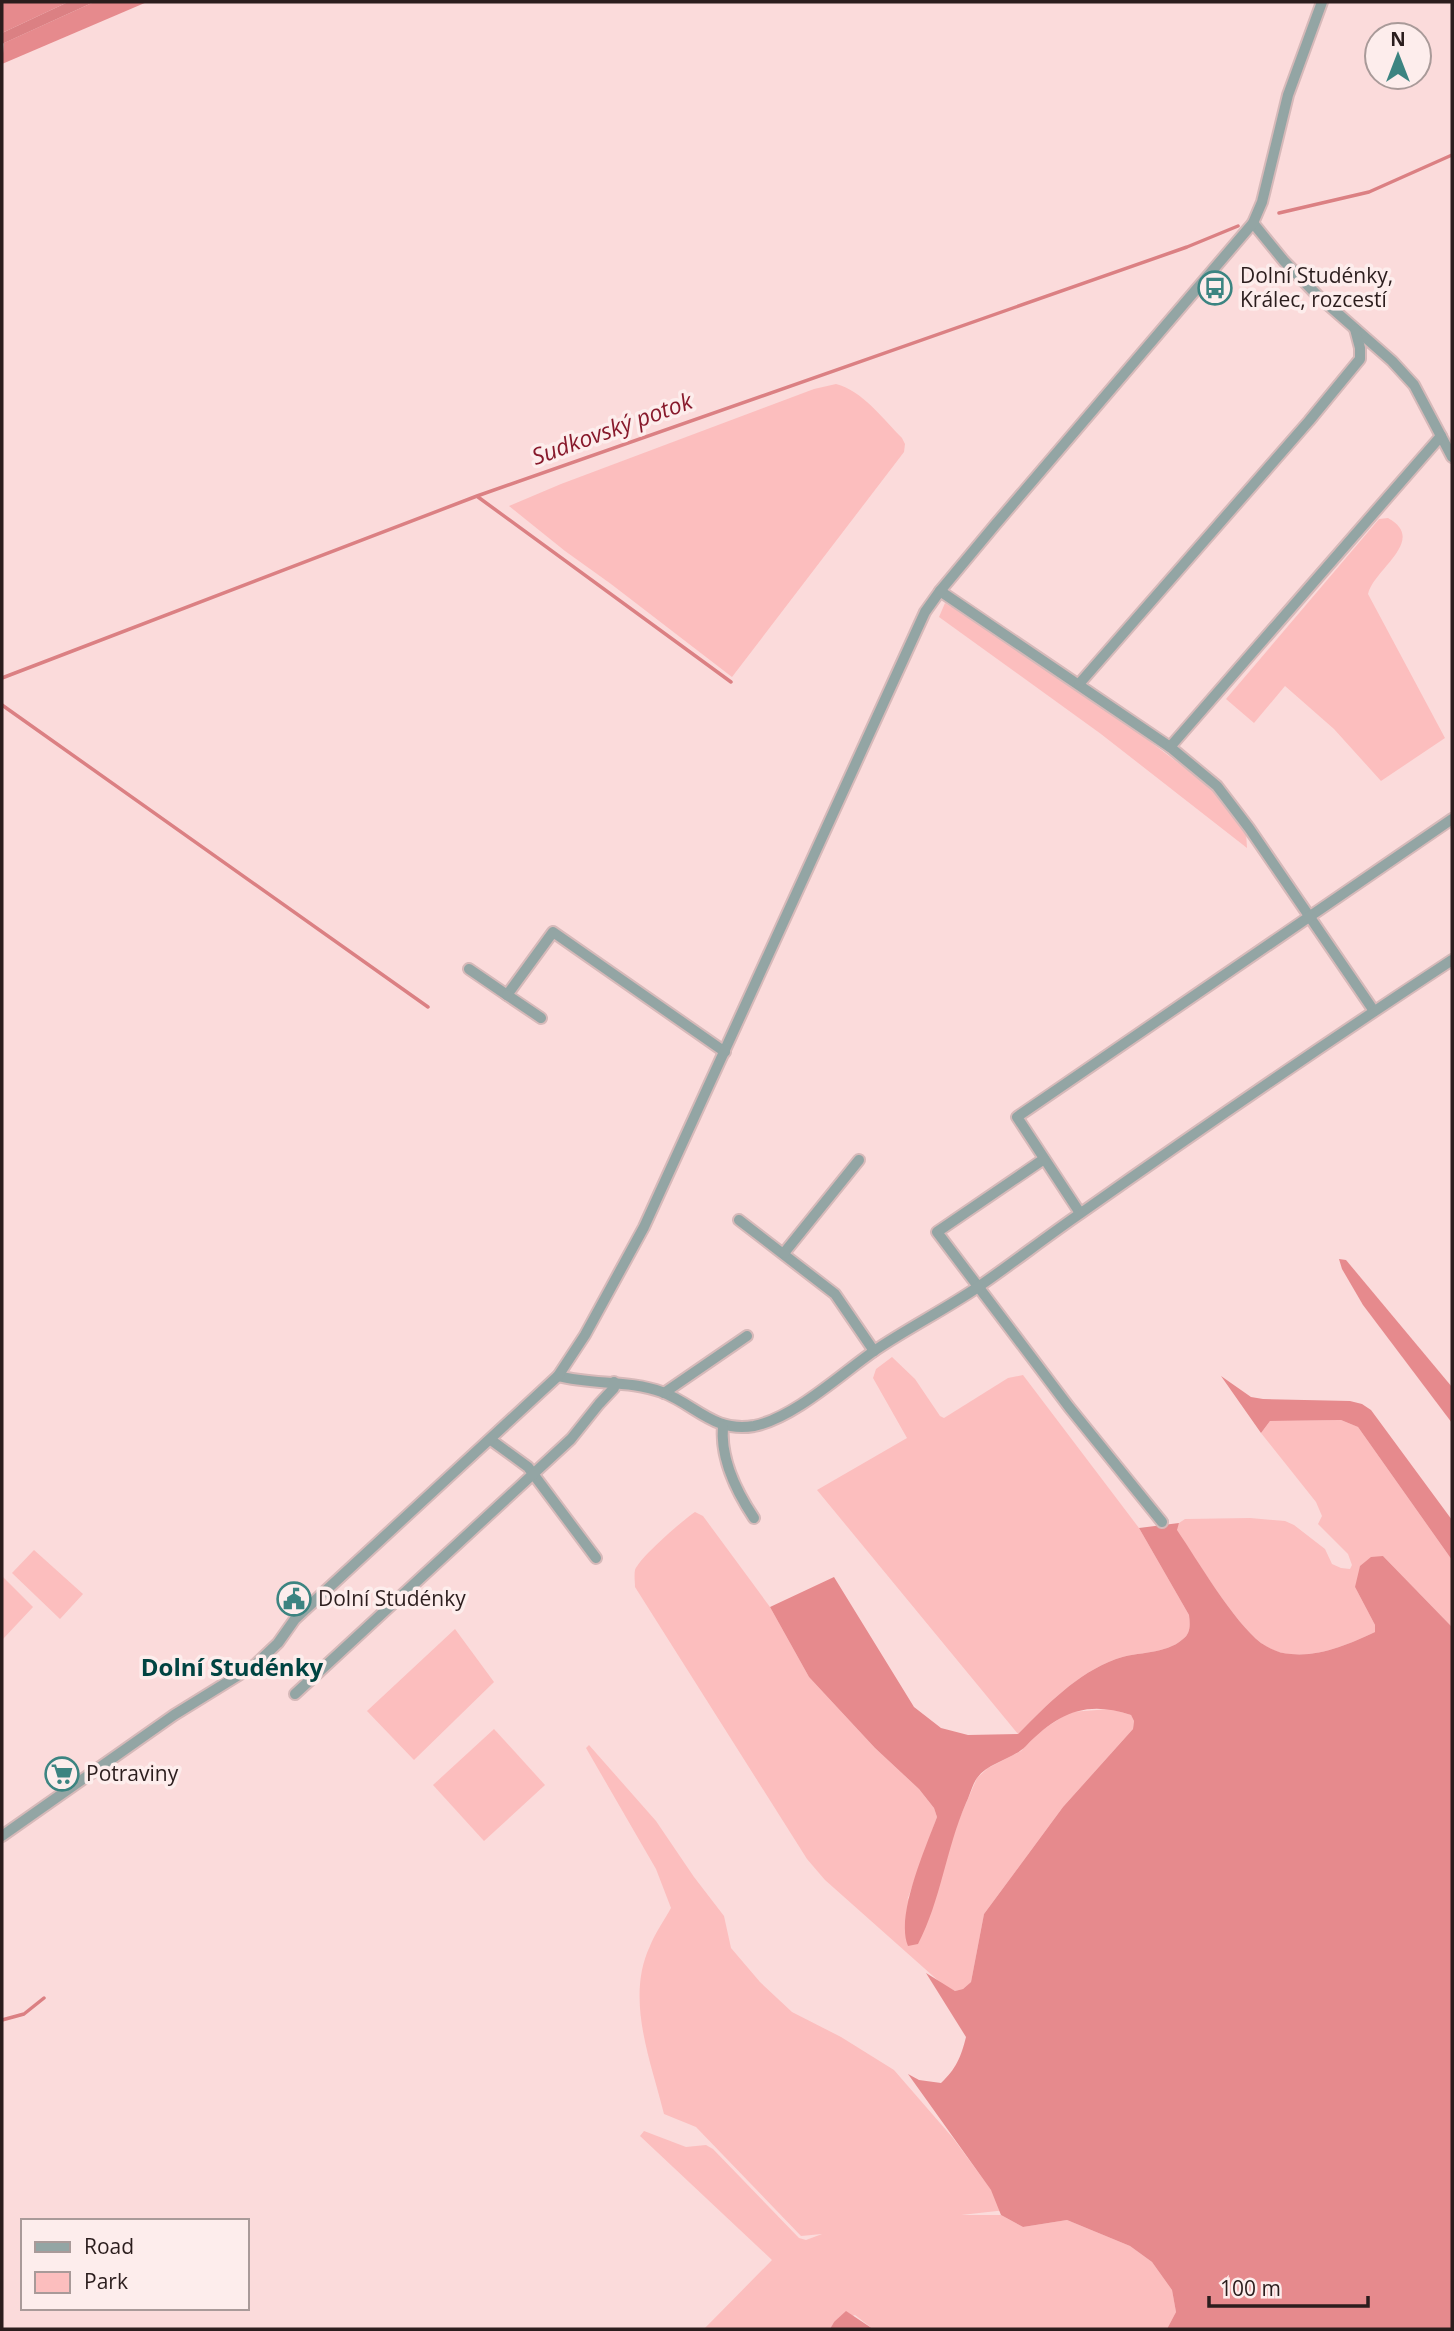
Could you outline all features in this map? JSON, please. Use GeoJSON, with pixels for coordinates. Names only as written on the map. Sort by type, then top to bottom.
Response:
{"type":"FeatureCollection","features":[{"type":"Feature","properties":{"kind":"street"},"geometry":{"type":"LineString","coordinates":[[2,1836],[174,1715],[255,1665],[278,1643],[295,1619],[558,1376],[585,1335],[644,1227],[925,612],[940,590],[1254,223],[1262,202],[1289,95],[1322,2]]}},
{"type":"Feature","properties":{"kind":"street"},"geometry":{"type":"LineString","coordinates":[[1254,223],[1284,261],[1318,296],[1392,361],[1413,385],[1452,457]]}},
{"type":"Feature","properties":{"kind":"street"},"geometry":{"type":"LineString","coordinates":[[1079,684],[1360,359],[1355,329]]}},
{"type":"Feature","properties":{"kind":"street"},"geometry":{"type":"LineString","coordinates":[[1170,747],[1441,436]]}},
{"type":"Feature","properties":{"kind":"street"},"geometry":{"type":"LineString","coordinates":[[940,590],[1170,747],[1217,786],[1250,828],[1374,1011]]}},
{"type":"Feature","properties":{"kind":"street"},"geometry":{"type":"LineString","coordinates":[[1080,1213],[1017,1117],[1452,819]]}},
{"type":"Feature","properties":{"kind":"street"},"geometry":{"type":"LineString","coordinates":[[507,995],[553,932],[725,1052]]}},
{"type":"Feature","properties":{"kind":"street"},"geometry":{"type":"LineString","coordinates":[[558,1376],[582,1382],[614,1382],[640,1386],[664,1393],[723,1426],[753,1426],[770,1421],[824,1390],[874,1351],[976,1288],[1080,1213],[1452,960]]}},
{"type":"Feature","properties":{"kind":"street"},"geometry":{"type":"LineString","coordinates":[[469,969],[541,1018]]}},
{"type":"Feature","properties":{"kind":"street"},"geometry":{"type":"LineString","coordinates":[[1044,1159],[937,1232],[976,1288],[1162,1522]]}},
{"type":"Feature","properties":{"kind":"street"},"geometry":{"type":"LineString","coordinates":[[784,1253],[859,1160]]}},
{"type":"Feature","properties":{"kind":"street"},"geometry":{"type":"LineString","coordinates":[[739,1220],[835,1294],[874,1351]]}},
{"type":"Feature","properties":{"kind":"street"},"geometry":{"type":"LineString","coordinates":[[664,1393],[747,1336]]}},
{"type":"Feature","properties":{"kind":"street"},"geometry":{"type":"LineString","coordinates":[[295,1695],[571,1439],[598,1404],[612,1391],[614,1382]]}},
{"type":"Feature","properties":{"kind":"street"},"geometry":{"type":"LineString","coordinates":[[723,1426],[722,1443],[727,1463],[738,1494],[754,1518]]}},
{"type":"Feature","properties":{"kind":"street"},"geometry":{"type":"LineString","coordinates":[[491,1440],[519,1459],[534,1474],[596,1558]]}},
{"type":"Feature","properties":{"kind":"green space"},"geometry":{"type":"Polygon","coordinates":[[[836,384],[855,393],[872,406],[902,438],[905,444],[904,452],[732,677],[509,506],[814,389],[836,384]]]}},
{"type":"Feature","properties":{"kind":"green space"},"geometry":{"type":"Polygon","coordinates":[[[1388,518],[1399,527],[1403,536],[1401,545],[1372,584],[1368,594],[1445,738],[1381,781],[1334,729],[1285,686],[1254,723],[1226,699],[1379,519],[1388,518]]]}},
{"type":"Feature","properties":{"kind":"green space"},"geometry":{"type":"Polygon","coordinates":[[[945,603],[1004,639],[1111,712],[1210,787],[1246,832],[1247,848],[1101,734],[939,617],[945,603]]]}},
{"type":"Feature","properties":{"kind":"green space"},"geometry":{"type":"Polygon","coordinates":[[[892,1357],[915,1379],[944,1418],[1008,1378],[1023,1375],[1139,1528],[1189,1615],[1186,1637],[1168,1648],[1124,1656],[1088,1673],[1063,1691],[1018,1734],[817,1490],[907,1438],[873,1378],[876,1369],[892,1357]]]}},
{"type":"Feature","properties":{"kind":"green space"},"geometry":{"type":"Polygon","coordinates":[[[1341,1420],[1358,1427],[1452,1560],[1452,1627],[1383,1556],[1355,1587],[1375,1625],[1375,1632],[1323,1652],[1287,1654],[1271,1649],[1250,1633],[1216,1590],[1176,1530],[1179,1523],[1185,1519],[1250,1518],[1285,1521],[1325,1549],[1332,1564],[1350,1569],[1352,1565],[1348,1554],[1318,1524],[1322,1516],[1316,1502],[1261,1433],[1270,1421],[1341,1420]]]}},
{"type":"Feature","properties":{"kind":"green space"},"geometry":{"type":"Polygon","coordinates":[[[695,1512],[703,1516],[770,1607],[809,1677],[875,1748],[919,1789],[934,1808],[937,1817],[907,1901],[957,1824],[977,1778],[988,1768],[1021,1751],[1039,1732],[1070,1712],[1111,1709],[1131,1715],[1134,1721],[1133,1729],[1063,1807],[984,1914],[971,1982],[963,1989],[955,1991],[942,1984],[825,1880],[807,1859],[635,1587],[635,1570],[639,1564],[662,1539],[695,1512]]]}},
{"type":"Feature","properties":{"kind":"green space"},"geometry":{"type":"Polygon","coordinates":[[[34,1550],[83,1594],[60,1619],[12,1573],[34,1550]]]}},
{"type":"Feature","properties":{"kind":"green space"},"geometry":{"type":"Polygon","coordinates":[[[2,1576],[33,1607],[3,1639],[2,1638],[2,1576]]]}},
{"type":"Feature","properties":{"kind":"green space"},"geometry":{"type":"Polygon","coordinates":[[[455,1629],[494,1682],[414,1760],[367,1711],[455,1629]]]}},
{"type":"Feature","properties":{"kind":"green space"},"geometry":{"type":"Polygon","coordinates":[[[494,1729],[545,1785],[484,1841],[433,1785],[494,1729]]]}},
{"type":"Feature","properties":{"kind":"green space"},"geometry":{"type":"Polygon","coordinates":[[[589,1745],[656,1821],[724,1916],[731,1948],[760,1982],[792,2012],[841,2037],[894,2070],[953,2138],[1006,2210],[961,2215],[1001,2215],[1023,2227],[1067,2220],[1130,2246],[1152,2262],[1172,2290],[1176,2312],[1167,2329],[873,2329],[855,2315],[834,2322],[830,2329],[704,2329],[772,2260],[640,2136],[644,2131],[686,2147],[706,2145],[713,2149],[799,2238],[806,2240],[822,2234],[801,2236],[696,2127],[664,2114],[647,2052],[640,2008],[640,1987],[650,1946],[671,1908],[656,1869],[586,1748],[589,1745]]]}},
{"type":"Feature","properties":{"kind":"shaded area"},"geometry":{"type":"Polygon","coordinates":[[[2,2],[68,2],[2,33],[2,2]]]}},
{"type":"Feature","properties":{"kind":"shaded area"},"geometry":{"type":"Polygon","coordinates":[[[68,2],[94,2],[2,44],[2,33],[68,2]]]}},
{"type":"Feature","properties":{"kind":"shaded area"},"geometry":{"type":"Polygon","coordinates":[[[94,2],[147,2],[2,64],[4,43],[94,2]]]}},
{"type":"Feature","properties":{"kind":"shaded area"},"geometry":{"type":"Polygon","coordinates":[[[1339,1259],[1346,1260],[1452,1387],[1452,1423],[1363,1305],[1339,1259]]]}},
{"type":"Feature","properties":{"kind":"shaded area"},"geometry":{"type":"Polygon","coordinates":[[[1221,1376],[1251,1397],[1350,1401],[1371,1410],[1452,1520],[1452,1560],[1358,1427],[1341,1420],[1270,1421],[1261,1433],[1221,1376]]]}},
{"type":"Feature","properties":{"kind":"shaded area"},"geometry":{"type":"Polygon","coordinates":[[[1179,1523],[1177,1530],[1228,1606],[1250,1633],[1276,1651],[1287,1654],[1323,1652],[1375,1632],[1375,1625],[1355,1587],[1360,1566],[1371,1557],[1383,1556],[1452,1627],[1452,2329],[1167,2329],[1176,2312],[1172,2290],[1152,2262],[1130,2246],[1067,2220],[1023,2227],[1001,2215],[991,2190],[908,2074],[919,2080],[941,2083],[957,2062],[966,2037],[926,1973],[955,1991],[963,1989],[971,1982],[984,1914],[1063,1807],[1133,1729],[1134,1721],[1131,1715],[1115,1711],[1100,1709],[1074,1712],[1050,1725],[1014,1755],[982,1773],[974,1784],[959,1820],[926,1927],[918,1944],[908,1946],[905,1933],[909,1900],[937,1817],[934,1808],[919,1789],[875,1748],[809,1677],[770,1607],[834,1577],[914,1707],[941,1728],[968,1735],[1018,1734],[1063,1691],[1088,1673],[1124,1656],[1168,1648],[1186,1637],[1189,1615],[1139,1528],[1179,1523]]]}},
{"type":"Feature","properties":{"kind":"shaded area"},"geometry":{"type":"Polygon","coordinates":[[[846,2311],[873,2329],[830,2329],[846,2311]]]}},
{"type":"Feature","properties":{"kind":"waterway","name":"Sudkovský potok"},"geometry":{"type":"LineString","coordinates":[[1279,213],[1369,192],[1452,155]]}},
{"type":"Feature","properties":{"kind":"waterway","name":"Sudkovský potok"},"geometry":{"type":"LineString","coordinates":[[2,678],[477,496],[1187,247],[1238,226]]}},
{"type":"Feature","properties":{"kind":"waterway"},"geometry":{"type":"LineString","coordinates":[[478,497],[731,682]]}},
{"type":"Feature","properties":{"kind":"waterway"},"geometry":{"type":"LineString","coordinates":[[2,705],[428,1007]]}},
{"type":"Feature","properties":{"kind":"waterway"},"geometry":{"type":"LineString","coordinates":[[2,2020],[24,2014],[44,1998]]}},
{"type":"Feature","properties":{"kind":"place","name":"Dolní Studénky, Králec, rozcestí"},"geometry":{"type":"Point","coordinates":[1215,288]}},
{"type":"Feature","properties":{"kind":"place","name":"Dolní Studénky"},"geometry":{"type":"Point","coordinates":[294,1599]}},
{"type":"Feature","properties":{"kind":"place","name":"Potraviny"},"geometry":{"type":"Point","coordinates":[62,1774]}},
{"type":"Feature","properties":{"kind":"district","name":"Dolní Studénky"},"geometry":{"type":"Point","coordinates":[232,1668]}}]}
